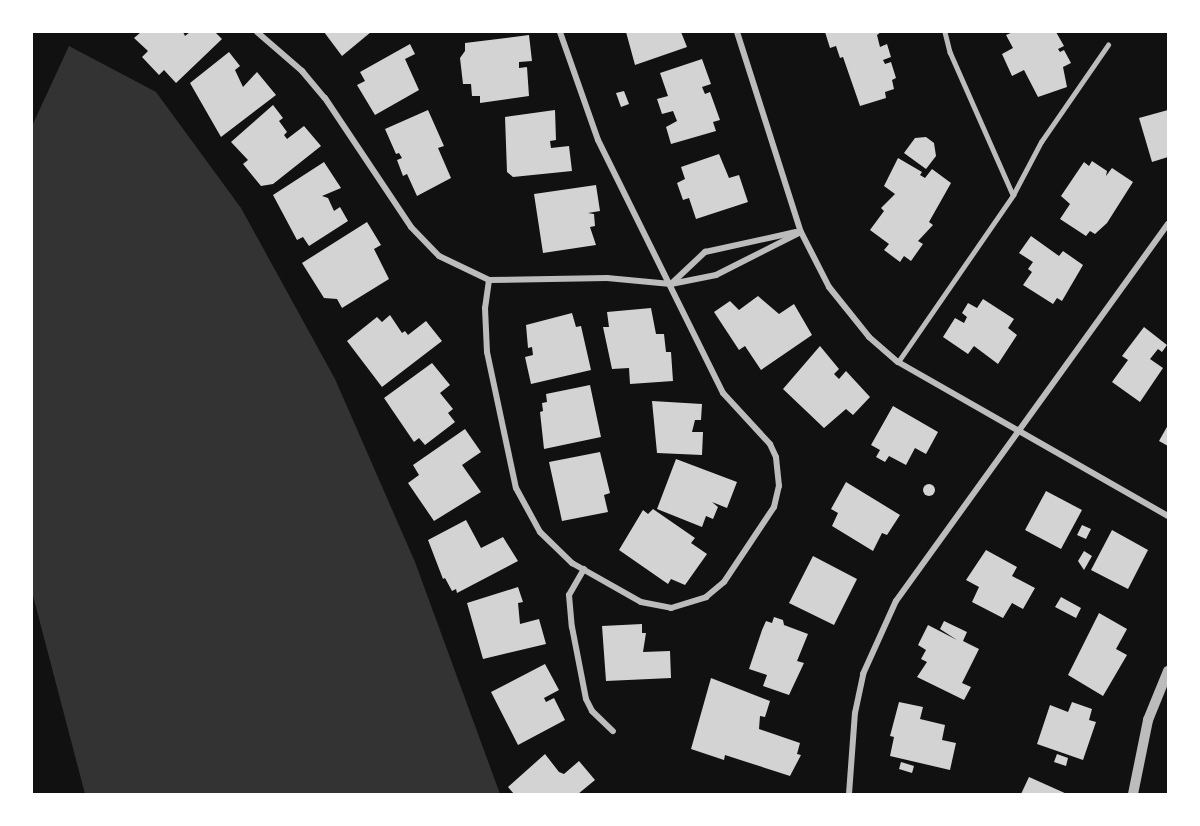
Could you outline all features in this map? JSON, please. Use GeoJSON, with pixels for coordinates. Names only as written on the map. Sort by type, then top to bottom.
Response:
{"type":"FeatureCollection","features":[{"type":"Feature","properties":{"kind":"street"},"geometry":{"type":"LineString","coordinates":[[258,32],[303,71],[325,98],[411,227],[439,256],[489,280],[607,278],[671,284],[716,275],[801,232]]}},
{"type":"Feature","properties":{"kind":"street"},"geometry":{"type":"LineString","coordinates":[[489,280],[485,308],[487,352],[516,488],[540,532],[584,569],[641,602],[671,608],[692,604],[724,582],[774,507],[779,472],[770,444],[723,393],[598,140],[560,32]]}},
{"type":"Feature","properties":{"kind":"street"},"geometry":{"type":"LineString","coordinates":[[737,32],[801,232],[829,287],[869,337],[898,362],[1168,516]]}},
{"type":"Feature","properties":{"kind":"street"},"geometry":{"type":"LineString","coordinates":[[849,795],[855,713],[877,636],[896,601],[1168,224]]}},
{"type":"Feature","properties":{"kind":"street"},"geometry":{"type":"LineString","coordinates":[[671,284],[705,252],[801,232]]}},
{"type":"Feature","properties":{"kind":"street"},"geometry":{"type":"LineString","coordinates":[[584,569],[569,595],[572,627],[586,699],[592,711],[613,731]]}},
{"type":"Feature","properties":{"kind":"street"},"geometry":{"type":"LineString","coordinates":[[1133,795],[1148,720],[1168,671]]}},
{"type":"Feature","properties":{"kind":"lane"},"geometry":{"type":"LineString","coordinates":[[945,32],[950,52],[1013,195]]}},
{"type":"Feature","properties":{"kind":"lane"},"geometry":{"type":"LineString","coordinates":[[898,362],[1013,195],[1041,142],[1108,45]]}},
{"type":"Feature","properties":{"kind":"shaded area"},"geometry":{"type":"Polygon","coordinates":[[[69,46],[156,92],[241,208],[335,379],[415,562],[500,794],[85,794],[32,592],[32,126],[69,46]]]}},
{"type":"Feature","properties":{"kind":"building"},"geometry":{"type":"Polygon","coordinates":[[[141,32],[183,32],[185,36],[190,32],[215,32],[222,39],[176,83],[164,70],[159,75],[142,57],[148,51],[134,38],[141,32]]]}},
{"type":"Feature","properties":{"kind":"building"},"geometry":{"type":"Polygon","coordinates":[[[324,32],[371,32],[342,56],[324,32]]]}},
{"type":"Feature","properties":{"kind":"building"},"geometry":{"type":"Polygon","coordinates":[[[626,32],[681,32],[687,47],[635,65],[626,32]]]}},
{"type":"Feature","properties":{"kind":"building"},"geometry":{"type":"Polygon","coordinates":[[[825,32],[881,32],[877,35],[880,47],[887,44],[891,57],[883,60],[885,64],[891,62],[896,78],[892,80],[894,89],[885,92],[886,98],[860,106],[843,57],[840,58],[836,46],[830,48],[825,32]]]}},
{"type":"Feature","properties":{"kind":"building"},"geometry":{"type":"Polygon","coordinates":[[[1013,32],[1056,32],[1064,46],[1058,49],[1060,52],[1064,50],[1071,63],[1063,67],[1067,87],[1038,97],[1024,70],[1012,76],[1002,54],[1013,48],[1006,35],[1013,32]]]}},
{"type":"Feature","properties":{"kind":"building"},"geometry":{"type":"Polygon","coordinates":[[[529,35],[532,61],[519,62],[519,68],[527,67],[529,96],[480,103],[480,96],[472,96],[471,84],[463,84],[460,58],[465,51],[465,43],[529,35]]]}},
{"type":"Feature","properties":{"kind":"building"},"geometry":{"type":"Polygon","coordinates":[[[410,44],[415,54],[405,59],[419,90],[375,115],[357,85],[365,81],[360,72],[410,44]]]}},
{"type":"Feature","properties":{"kind":"building"},"geometry":{"type":"Polygon","coordinates":[[[229,52],[240,66],[235,70],[243,87],[257,72],[276,95],[221,137],[190,83],[229,52]]]}},
{"type":"Feature","properties":{"kind":"building"},"geometry":{"type":"Polygon","coordinates":[[[702,59],[711,84],[702,87],[705,94],[710,92],[720,120],[713,122],[716,131],[671,144],[666,127],[677,121],[673,111],[662,114],[657,99],[668,96],[660,73],[702,59]]]}},
{"type":"Feature","properties":{"kind":"building"},"geometry":{"type":"Polygon","coordinates":[[[624,91],[629,104],[621,107],[616,93],[624,91]]]}},
{"type":"Feature","properties":{"kind":"building"},"geometry":{"type":"Polygon","coordinates":[[[273,105],[283,118],[279,121],[287,132],[284,135],[287,139],[304,126],[321,146],[273,184],[261,186],[243,164],[248,160],[231,142],[273,105]]]}},
{"type":"Feature","properties":{"kind":"building"},"geometry":{"type":"Polygon","coordinates":[[[428,110],[444,146],[438,148],[451,178],[417,196],[407,174],[403,176],[397,160],[402,158],[399,153],[396,154],[385,129],[428,110]]]}},
{"type":"Feature","properties":{"kind":"building"},"geometry":{"type":"Polygon","coordinates":[[[555,110],[556,140],[550,141],[551,148],[569,146],[572,171],[513,177],[507,172],[505,117],[555,110]]]}},
{"type":"Feature","properties":{"kind":"building"},"geometry":{"type":"Polygon","coordinates":[[[1168,110],[1168,157],[1152,162],[1139,118],[1168,110]]]}},
{"type":"Feature","properties":{"kind":"building"},"geometry":{"type":"Polygon","coordinates":[[[926,137],[934,143],[936,156],[926,169],[904,153],[915,138],[926,137]]]}},
{"type":"Feature","properties":{"kind":"building"},"geometry":{"type":"Polygon","coordinates":[[[719,154],[729,178],[739,175],[748,202],[696,219],[689,198],[683,200],[677,183],[685,179],[681,167],[719,154]]]}},
{"type":"Feature","properties":{"kind":"building"},"geometry":{"type":"Polygon","coordinates":[[[898,158],[922,172],[920,175],[925,178],[932,169],[951,183],[929,222],[933,225],[918,241],[923,244],[911,261],[904,256],[900,262],[884,250],[889,244],[870,230],[884,211],[881,208],[895,194],[884,186],[898,158]]]}},
{"type":"Feature","properties":{"kind":"building"},"geometry":{"type":"Polygon","coordinates":[[[1092,161],[1107,171],[1106,176],[1112,168],[1133,182],[1107,223],[1095,234],[1090,231],[1086,236],[1060,219],[1070,204],[1061,196],[1084,162],[1089,166],[1092,161]]]}},
{"type":"Feature","properties":{"kind":"building"},"geometry":{"type":"Polygon","coordinates":[[[324,162],[341,188],[322,196],[328,198],[334,211],[340,207],[348,221],[309,246],[303,237],[297,240],[273,195],[324,162]]]}},
{"type":"Feature","properties":{"kind":"building"},"geometry":{"type":"Polygon","coordinates":[[[596,185],[600,211],[588,213],[594,214],[595,226],[590,227],[596,245],[543,253],[534,194],[596,185]]]}},
{"type":"Feature","properties":{"kind":"building"},"geometry":{"type":"Polygon","coordinates":[[[367,222],[381,245],[374,249],[389,279],[342,308],[337,299],[324,298],[302,263],[367,222]]]}},
{"type":"Feature","properties":{"kind":"building"},"geometry":{"type":"Polygon","coordinates":[[[1031,236],[1059,256],[1063,251],[1083,265],[1062,301],[1057,298],[1053,304],[1023,285],[1032,272],[1028,269],[1033,262],[1019,253],[1031,236]]]}},
{"type":"Feature","properties":{"kind":"building"},"geometry":{"type":"Polygon","coordinates":[[[758,296],[779,314],[794,304],[812,335],[761,370],[745,346],[739,350],[714,312],[730,301],[739,310],[758,296]]]}},
{"type":"Feature","properties":{"kind":"building"},"geometry":{"type":"Polygon","coordinates":[[[983,299],[1014,319],[1008,328],[1017,335],[998,364],[974,346],[968,354],[943,337],[955,318],[964,323],[967,317],[962,313],[968,303],[977,308],[983,299]]]}},
{"type":"Feature","properties":{"kind":"building"},"geometry":{"type":"Polygon","coordinates":[[[651,308],[656,334],[664,334],[666,352],[671,352],[673,381],[630,384],[629,368],[612,369],[603,327],[609,327],[607,312],[651,308]]]}},
{"type":"Feature","properties":{"kind":"building"},"geometry":{"type":"Polygon","coordinates":[[[572,313],[576,327],[581,326],[591,370],[531,384],[525,357],[533,355],[532,347],[528,348],[526,325],[572,313]]]}},
{"type":"Feature","properties":{"kind":"building"},"geometry":{"type":"Polygon","coordinates":[[[390,315],[402,333],[405,331],[408,335],[426,321],[442,341],[382,387],[347,341],[377,317],[382,322],[390,315]]]}},
{"type":"Feature","properties":{"kind":"building"},"geometry":{"type":"Polygon","coordinates":[[[1144,327],[1167,345],[1162,352],[1158,349],[1150,359],[1163,368],[1140,402],[1112,382],[1128,360],[1122,356],[1144,327]]]}},
{"type":"Feature","properties":{"kind":"building"},"geometry":{"type":"Polygon","coordinates":[[[820,346],[839,369],[834,374],[839,379],[846,371],[870,397],[853,415],[846,409],[824,428],[783,389],[820,346]]]}},
{"type":"Feature","properties":{"kind":"building"},"geometry":{"type":"Polygon","coordinates":[[[432,363],[450,385],[440,393],[453,409],[448,413],[455,422],[425,445],[419,438],[414,442],[384,398],[432,363]]]}},
{"type":"Feature","properties":{"kind":"building"},"geometry":{"type":"Polygon","coordinates":[[[590,385],[601,437],[544,449],[540,412],[543,411],[542,403],[547,402],[546,394],[590,385]]]}},
{"type":"Feature","properties":{"kind":"building"},"geometry":{"type":"Polygon","coordinates":[[[652,401],[702,404],[701,420],[695,420],[692,432],[703,432],[702,455],[657,453],[652,401]]]}},
{"type":"Feature","properties":{"kind":"building"},"geometry":{"type":"Polygon","coordinates":[[[893,406],[938,432],[926,454],[915,448],[906,465],[889,456],[885,462],[876,457],[880,450],[871,445],[893,406]]]}},
{"type":"Feature","properties":{"kind":"building"},"geometry":{"type":"Polygon","coordinates":[[[1168,425],[1168,446],[1159,441],[1168,425]]]}},
{"type":"Feature","properties":{"kind":"building"},"geometry":{"type":"Polygon","coordinates":[[[465,429],[481,452],[462,465],[481,492],[434,521],[408,483],[419,475],[413,465],[465,429]]]}},
{"type":"Feature","properties":{"kind":"building"},"geometry":{"type":"Polygon","coordinates":[[[600,452],[610,493],[604,495],[608,512],[562,521],[549,462],[600,452]]]}},
{"type":"Feature","properties":{"kind":"building"},"geometry":{"type":"Polygon","coordinates":[[[676,459],[737,482],[727,508],[712,502],[718,507],[713,519],[706,516],[702,527],[657,509],[676,459]]]}},
{"type":"Feature","properties":{"kind":"building"},"geometry":{"type":"Polygon","coordinates":[[[846,482],[900,515],[887,535],[882,533],[873,551],[832,526],[838,513],[831,509],[846,482]]]}},
{"type":"Feature","properties":{"kind":"building"},"geometry":{"type":"Polygon","coordinates":[[[931,484],[934,485],[934,495],[927,496],[924,495],[923,488],[924,485],[931,484]]]}},
{"type":"Feature","properties":{"kind":"building"},"geometry":{"type":"Polygon","coordinates":[[[1046,491],[1082,510],[1061,549],[1025,530],[1046,491]]]}},
{"type":"Feature","properties":{"kind":"building"},"geometry":{"type":"Polygon","coordinates":[[[653,509],[695,538],[691,543],[707,554],[685,585],[671,579],[668,584],[619,550],[643,510],[648,514],[653,509]]]}},
{"type":"Feature","properties":{"kind":"building"},"geometry":{"type":"Polygon","coordinates":[[[466,520],[481,548],[503,537],[518,561],[457,593],[456,589],[452,591],[445,578],[443,579],[428,540],[466,520]]]}},
{"type":"Feature","properties":{"kind":"building"},"geometry":{"type":"Polygon","coordinates":[[[1082,525],[1091,529],[1086,539],[1077,535],[1082,525]]]}},
{"type":"Feature","properties":{"kind":"building"},"geometry":{"type":"Polygon","coordinates":[[[1112,530],[1148,550],[1128,589],[1091,570],[1112,530]]]}},
{"type":"Feature","properties":{"kind":"building"},"geometry":{"type":"Polygon","coordinates":[[[986,550],[1017,567],[1012,576],[1035,588],[1023,609],[1012,603],[1003,618],[972,602],[979,587],[966,580],[986,550]]]}},
{"type":"Feature","properties":{"kind":"building"},"geometry":{"type":"Polygon","coordinates":[[[1084,551],[1092,556],[1084,570],[1078,561],[1084,551]]]}},
{"type":"Feature","properties":{"kind":"building"},"geometry":{"type":"Polygon","coordinates":[[[813,556],[857,579],[834,625],[789,603],[813,556]]]}},
{"type":"Feature","properties":{"kind":"building"},"geometry":{"type":"Polygon","coordinates":[[[518,587],[523,602],[518,603],[520,624],[539,619],[546,644],[483,659],[467,603],[518,587]]]}},
{"type":"Feature","properties":{"kind":"building"},"geometry":{"type":"Polygon","coordinates":[[[1061,597],[1081,608],[1076,618],[1055,607],[1061,597]]]}},
{"type":"Feature","properties":{"kind":"building"},"geometry":{"type":"Polygon","coordinates":[[[1099,613],[1127,629],[1116,649],[1127,655],[1103,696],[1068,675],[1099,613]]]}},
{"type":"Feature","properties":{"kind":"building"},"geometry":{"type":"Polygon","coordinates":[[[774,617],[783,620],[784,625],[808,634],[797,661],[804,663],[789,695],[763,686],[767,675],[749,669],[766,621],[772,623],[774,617]]]}},
{"type":"Feature","properties":{"kind":"building"},"geometry":{"type":"Polygon","coordinates":[[[944,621],[967,632],[963,641],[979,649],[962,683],[971,687],[964,700],[917,677],[927,662],[921,659],[926,650],[918,645],[928,625],[957,640],[940,629],[944,621]]]}},
{"type":"Feature","properties":{"kind":"building"},"geometry":{"type":"Polygon","coordinates":[[[642,624],[642,633],[646,633],[643,652],[670,651],[671,678],[606,681],[602,626],[642,624]]]}},
{"type":"Feature","properties":{"kind":"building"},"geometry":{"type":"Polygon","coordinates":[[[545,664],[559,690],[544,698],[546,702],[554,698],[565,720],[518,745],[491,692],[545,664]]]}},
{"type":"Feature","properties":{"kind":"building"},"geometry":{"type":"Polygon","coordinates":[[[711,678],[770,701],[765,717],[760,716],[759,729],[800,743],[797,754],[801,755],[790,776],[725,755],[724,760],[691,749],[711,678]]]}},
{"type":"Feature","properties":{"kind":"building"},"geometry":{"type":"Polygon","coordinates":[[[899,702],[923,707],[920,719],[945,725],[942,740],[956,743],[950,770],[890,756],[894,737],[890,736],[899,702]]]}},
{"type":"Feature","properties":{"kind":"building"},"geometry":{"type":"Polygon","coordinates":[[[1072,702],[1092,709],[1089,720],[1096,722],[1083,760],[1037,744],[1050,705],[1068,712],[1072,702]]]}},
{"type":"Feature","properties":{"kind":"building"},"geometry":{"type":"Polygon","coordinates":[[[545,754],[559,772],[564,774],[579,761],[595,780],[578,794],[514,794],[508,787],[545,754]]]}},
{"type":"Feature","properties":{"kind":"building"},"geometry":{"type":"Polygon","coordinates":[[[1057,754],[1068,758],[1066,766],[1054,762],[1057,754]]]}},
{"type":"Feature","properties":{"kind":"building"},"geometry":{"type":"Polygon","coordinates":[[[901,762],[914,766],[912,773],[899,769],[901,762]]]}},
{"type":"Feature","properties":{"kind":"building"},"geometry":{"type":"Polygon","coordinates":[[[1029,777],[1067,794],[1021,794],[1029,777]]]}}]}
